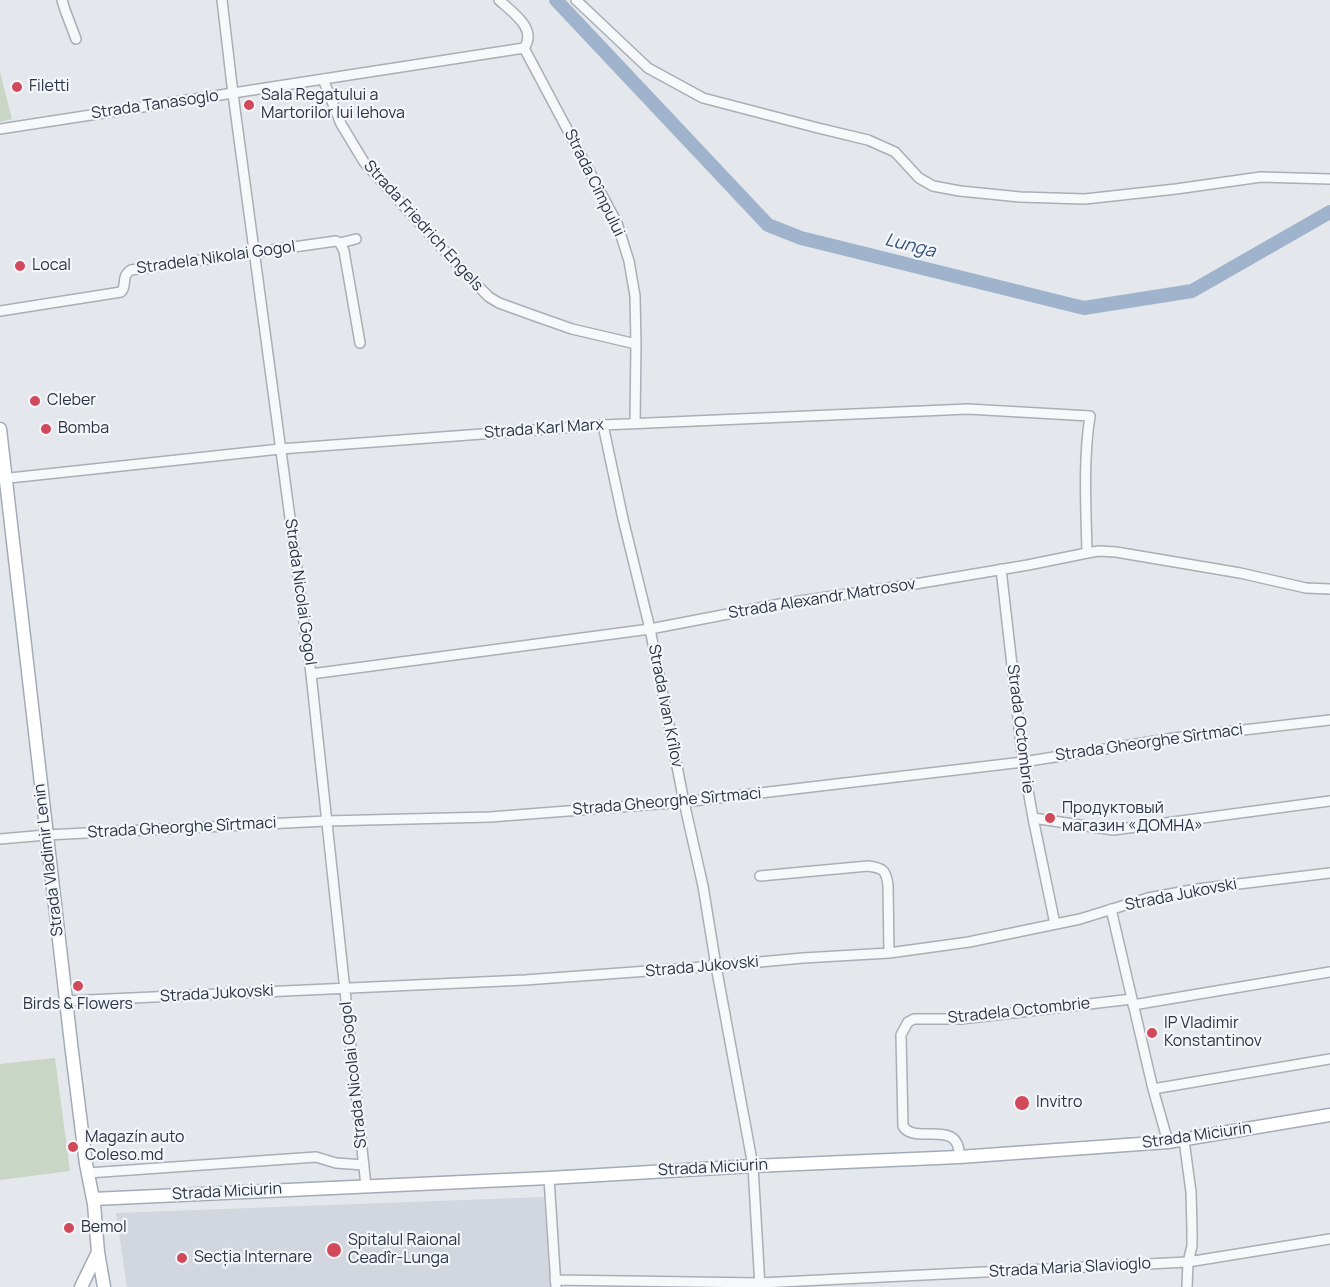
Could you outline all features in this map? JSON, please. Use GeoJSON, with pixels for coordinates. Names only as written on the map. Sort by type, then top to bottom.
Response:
{"type":"FeatureCollection","features":[{"type":"Feature","properties":{"kind":"main road","name":"Strada Vladimir Lenin"},"geometry":{"type":"LineString","coordinates":[[0,429],[3,479],[66,1001],[104,1287]]}},
{"type":"Feature","properties":{"kind":"main road","name":"Strada Miciurin"},"geometry":{"type":"LineString","coordinates":[[93,1198],[549,1178],[959,1157],[1168,1143],[1330,1115]]}},
{"type":"Feature","properties":{"kind":"main road"},"geometry":{"type":"LineString","coordinates":[[81,1287],[98,1252]]}},
{"type":"Feature","properties":{"kind":"street"},"geometry":{"type":"LineString","coordinates":[[62,0],[76,39]]}},
{"type":"Feature","properties":{"kind":"street","name":"Strada Nicolai Gogol"},"geometry":{"type":"LineString","coordinates":[[222,0],[311,674],[366,1186]]}},
{"type":"Feature","properties":{"kind":"street","name":"Strada Cîmpului"},"geometry":{"type":"LineString","coordinates":[[499,0],[526,29],[529,38],[524,48],[617,223],[629,261],[635,296],[635,423]]}},
{"type":"Feature","properties":{"kind":"street"},"geometry":{"type":"LineString","coordinates":[[576,0],[648,68],[703,98],[868,140],[895,152],[919,178],[933,186],[1020,197],[1085,199],[1261,177],[1330,179]]}},
{"type":"Feature","properties":{"kind":"street","name":"Strada Tanasoglo"},"geometry":{"type":"LineString","coordinates":[[0,129],[524,48]]}},
{"type":"Feature","properties":{"kind":"street","name":"Strada Friedrich Engels"},"geometry":{"type":"LineString","coordinates":[[323,79],[341,124],[364,162],[489,297],[572,329],[636,344]]}},
{"type":"Feature","properties":{"kind":"street","name":"Stradela Nikolai Gogol"},"geometry":{"type":"LineString","coordinates":[[0,311],[121,292],[124,288],[124,276],[131,270],[336,241],[340,243],[356,238]]}},
{"type":"Feature","properties":{"kind":"street"},"geometry":{"type":"LineString","coordinates":[[340,243],[344,251],[360,343]]}},
{"type":"Feature","properties":{"kind":"street","name":"Strada Karl Marx"},"geometry":{"type":"LineString","coordinates":[[3,479],[280,449],[635,423],[968,409],[1090,416],[1086,438],[1085,470],[1087,553]]}},
{"type":"Feature","properties":{"kind":"street","name":"Strada Ivan Krîlov"},"geometry":{"type":"LineString","coordinates":[[603,425],[650,629],[703,886],[753,1166],[760,1285]]}},
{"type":"Feature","properties":{"kind":"street","name":"Strada Alexandr Matrosov"},"geometry":{"type":"LineString","coordinates":[[311,674],[650,629],[780,604],[909,585],[1099,551],[1240,573],[1306,588],[1330,589]]}},
{"type":"Feature","properties":{"kind":"street","name":"Strada Octombrie"},"geometry":{"type":"LineString","coordinates":[[1001,569],[1023,762],[1055,924]]}},
{"type":"Feature","properties":{"kind":"street","name":"Strada Gheorghe Sîrtmaci"},"geometry":{"type":"LineString","coordinates":[[0,839],[326,821],[490,817],[684,802],[1023,762],[1174,738],[1330,720]]}},
{"type":"Feature","properties":{"kind":"street"},"geometry":{"type":"LineString","coordinates":[[1033,818],[1113,830],[1330,801]]}},
{"type":"Feature","properties":{"kind":"street"},"geometry":{"type":"LineString","coordinates":[[760,876],[878,867],[884,871],[888,885],[889,953]]}},
{"type":"Feature","properties":{"kind":"street","name":"Strada Jukovski"},"geometry":{"type":"LineString","coordinates":[[66,1001],[525,980],[889,953],[969,942],[1080,919],[1148,898],[1197,889],[1330,873]]}},
{"type":"Feature","properties":{"kind":"street"},"geometry":{"type":"LineString","coordinates":[[1111,909],[1168,1143]]}},
{"type":"Feature","properties":{"kind":"street","name":"Stradela Octombrie"},"geometry":{"type":"LineString","coordinates":[[959,1157],[956,1141],[949,1136],[939,1133],[911,1133],[903,1126],[901,1035],[908,1022],[914,1019],[961,1019],[1132,1002],[1330,972]]}},
{"type":"Feature","properties":{"kind":"street"},"geometry":{"type":"LineString","coordinates":[[1153,1089],[1330,1059]]}},
{"type":"Feature","properties":{"kind":"street"},"geometry":{"type":"LineString","coordinates":[[1184,1140],[1191,1192],[1192,1230],[1187,1287]]}},
{"type":"Feature","properties":{"kind":"street"},"geometry":{"type":"LineString","coordinates":[[88,1173],[316,1157],[336,1163],[364,1165]]}},
{"type":"Feature","properties":{"kind":"street"},"geometry":{"type":"LineString","coordinates":[[549,1178],[556,1284]]}},
{"type":"Feature","properties":{"kind":"street","name":"Strada Maria Slavioglo"},"geometry":{"type":"LineString","coordinates":[[556,1284],[760,1285],[1188,1262],[1330,1239]]}},
{"type":"Feature","properties":{"kind":"shaded area","name":"Spitalul Raional Ceadîr-Lunga"},"geometry":{"type":"Polygon","coordinates":[[[544,1197],[550,1287],[127,1287],[116,1213],[544,1197]]]}},
{"type":"Feature","properties":{"kind":"green space"},"geometry":{"type":"Polygon","coordinates":[[[0,72],[12,119],[0,122],[0,72]]]}},
{"type":"Feature","properties":{"kind":"green space"},"geometry":{"type":"Polygon","coordinates":[[[55,1058],[70,1171],[0,1180],[0,1064],[55,1058]]]}},
{"type":"Feature","properties":{"kind":"waterway","name":"Lunga"},"geometry":{"type":"LineString","coordinates":[[556,0],[768,225],[801,238],[1084,308],[1192,291],[1330,212]]}},
{"type":"Feature","properties":{"kind":"place","name":"Filetti"},"geometry":{"type":"Point","coordinates":[17,87]}},
{"type":"Feature","properties":{"kind":"place","name":"Sala Regatului a Martorilor lui Iehova"},"geometry":{"type":"Point","coordinates":[249,105]}},
{"type":"Feature","properties":{"kind":"place","name":"Local"},"geometry":{"type":"Point","coordinates":[20,266]}},
{"type":"Feature","properties":{"kind":"place","name":"Cleber"},"geometry":{"type":"Point","coordinates":[35,401]}},
{"type":"Feature","properties":{"kind":"place","name":"Bomba"},"geometry":{"type":"Point","coordinates":[46,429]}},
{"type":"Feature","properties":{"kind":"place","name":"Продуктовый магазин «ДОМНА»"},"geometry":{"type":"Point","coordinates":[1050,818]}},
{"type":"Feature","properties":{"kind":"place","name":"Birds & Flowers"},"geometry":{"type":"Point","coordinates":[78,986]}},
{"type":"Feature","properties":{"kind":"place","name":"IP Vladimir Konstantinov"},"geometry":{"type":"Point","coordinates":[1152,1033]}},
{"type":"Feature","properties":{"kind":"place","name":"Invitro"},"geometry":{"type":"Point","coordinates":[1022,1103]}},
{"type":"Feature","properties":{"kind":"place","name":"Magazín auto Coleso.md"},"geometry":{"type":"Point","coordinates":[73,1147]}},
{"type":"Feature","properties":{"kind":"place","name":"Bemol"},"geometry":{"type":"Point","coordinates":[69,1228]}},
{"type":"Feature","properties":{"kind":"place","name":"Spitalul Raional Ceadîr-Lunga"},"geometry":{"type":"Point","coordinates":[334,1250]}},
{"type":"Feature","properties":{"kind":"place","name":"Secția Internare"},"geometry":{"type":"Point","coordinates":[182,1258]}}]}
